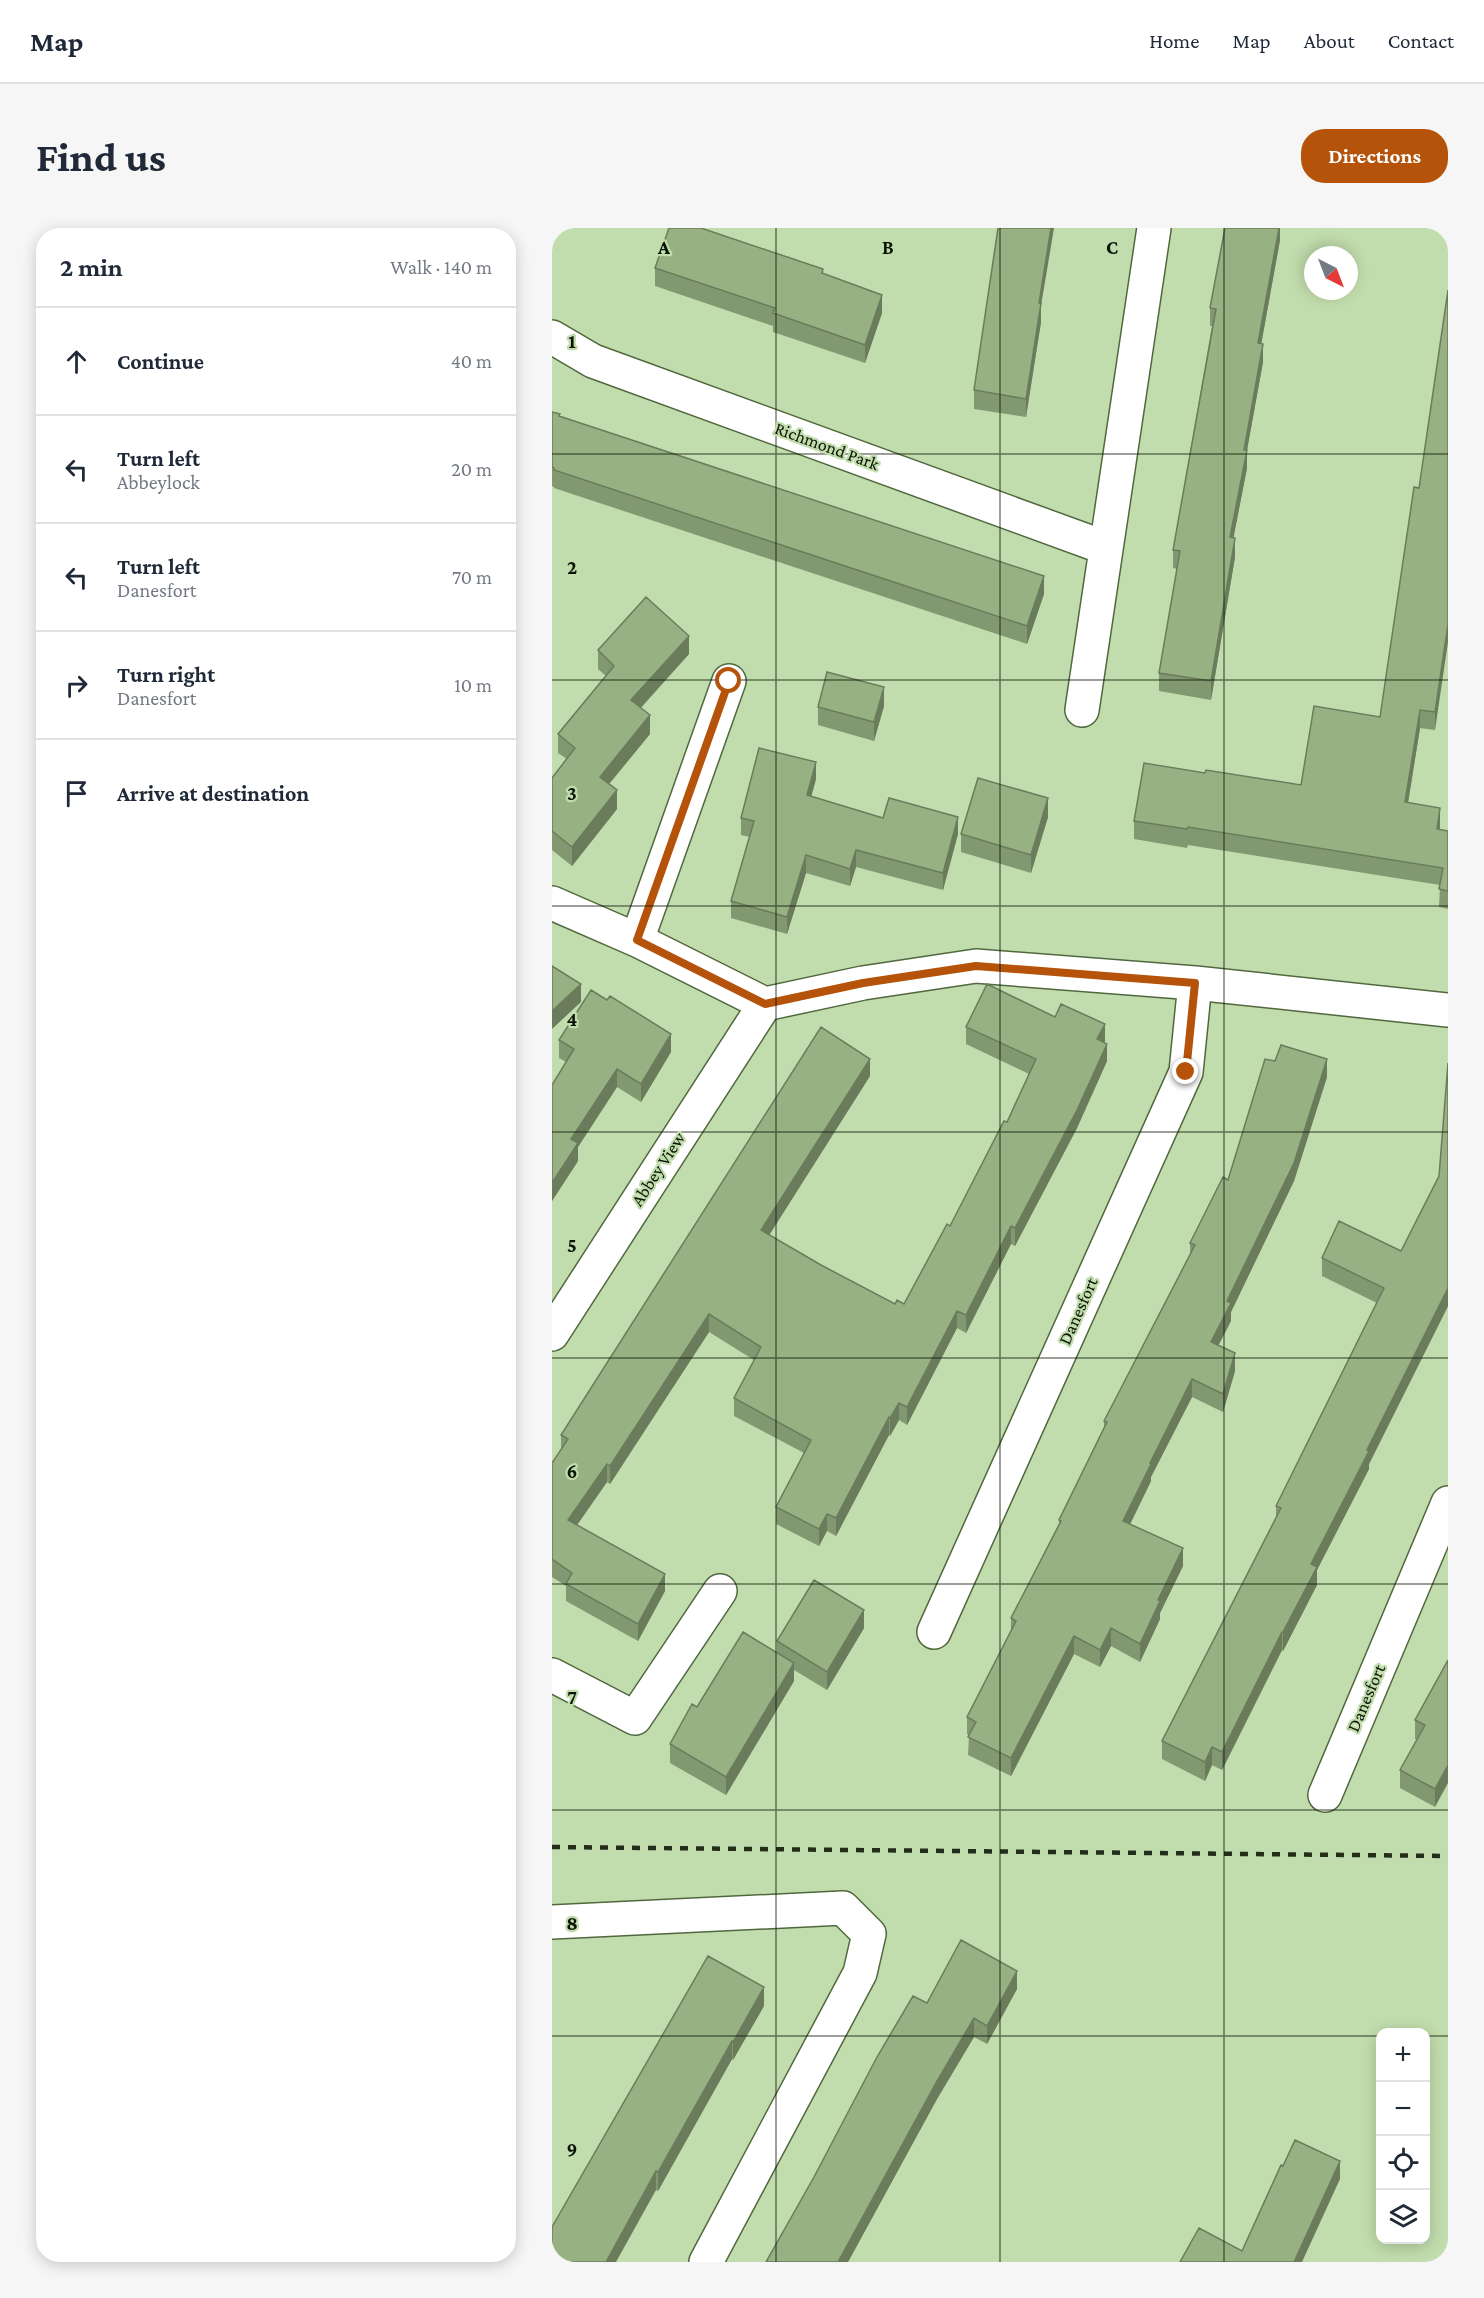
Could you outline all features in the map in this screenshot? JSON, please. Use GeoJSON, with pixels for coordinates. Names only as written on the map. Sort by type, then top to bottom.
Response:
{"type":"FeatureCollection","features":[{"type":"Feature","properties":{"kind":"street"},"geometry":{"type":"LineString","coordinates":[[1082,710],[1154,228]]}},
{"type":"Feature","properties":{"kind":"street","name":"Richmond Park"},"geometry":{"type":"LineString","coordinates":[[552,337],[593,361],[1106,548]]}},
{"type":"Feature","properties":{"kind":"street"},"geometry":{"type":"LineString","coordinates":[[637,940],[729,681]]}},
{"type":"Feature","properties":{"kind":"street"},"geometry":{"type":"LineString","coordinates":[[552,903],[637,940],[765,1004],[863,983],[976,966],[1195,983],[1448,1010]]}},
{"type":"Feature","properties":{"kind":"street","name":"Danesfort"},"geometry":{"type":"LineString","coordinates":[[934,1632],[1186,1072],[1195,983]]}},
{"type":"Feature","properties":{"kind":"street","name":"Abbey View"},"geometry":{"type":"LineString","coordinates":[[552,1334],[765,1004]]}},
{"type":"Feature","properties":{"kind":"street","name":"Danesfort"},"geometry":{"type":"LineString","coordinates":[[1325,1795],[1448,1503]]}},
{"type":"Feature","properties":{"kind":"street"},"geometry":{"type":"LineString","coordinates":[[552,1675],[635,1718],[720,1591]]}},
{"type":"Feature","properties":{"kind":"street"},"geometry":{"type":"LineString","coordinates":[[552,1922],[843,1908],[869,1934],[860,1973],[706,2262]]}},
{"type":"Feature","properties":{"kind":"building"},"geometry":{"type":"Polygon","coordinates":[[[669,228],[701,228],[823,269],[822,273],[882,295],[865,345],[773,313],[775,308],[655,268],[669,228]]]}},
{"type":"Feature","properties":{"kind":"building"},"geometry":{"type":"Polygon","coordinates":[[[998,228],[1051,228],[1026,399],[974,390],[998,228]]]}},
{"type":"Feature","properties":{"kind":"building"},"geometry":{"type":"Polygon","coordinates":[[[1225,228],[1279,228],[1258,343],[1263,344],[1244,450],[1247,450],[1230,537],[1235,538],[1211,681],[1159,673],[1180,551],[1173,550],[1216,309],[1210,308],[1225,228]]]}},
{"type":"Feature","properties":{"kind":"building"},"geometry":{"type":"Polygon","coordinates":[[[1448,290],[1448,624],[1435,712],[1420,710],[1405,802],[1440,808],[1437,829],[1448,831],[1448,891],[1439,889],[1443,868],[1188,827],[1187,829],[1134,821],[1144,763],[1301,785],[1314,706],[1380,717],[1414,487],[1419,488],[1448,290]]]}},
{"type":"Feature","properties":{"kind":"building"},"geometry":{"type":"Polygon","coordinates":[[[552,412],[1044,576],[1027,626],[554,470],[552,467],[552,412]]]}},
{"type":"Feature","properties":{"kind":"building"},"geometry":{"type":"Polygon","coordinates":[[[646,597],[689,636],[631,700],[650,715],[600,777],[617,790],[572,847],[552,831],[552,778],[575,748],[558,734],[614,666],[598,650],[646,597]]]}},
{"type":"Feature","properties":{"kind":"building"},"geometry":{"type":"Polygon","coordinates":[[[827,672],[884,687],[874,722],[818,707],[827,672]]]}},
{"type":"Feature","properties":{"kind":"building"},"geometry":{"type":"Polygon","coordinates":[[[759,748],[816,762],[807,795],[883,818],[889,798],[958,817],[943,873],[856,850],[850,869],[806,855],[787,917],[731,901],[754,821],[741,818],[759,748]]]}},
{"type":"Feature","properties":{"kind":"building"},"geometry":{"type":"Polygon","coordinates":[[[978,778],[1048,798],[1031,855],[961,834],[978,778]]]}},
{"type":"Feature","properties":{"kind":"building"},"geometry":{"type":"Polygon","coordinates":[[[552,966],[581,984],[552,1011],[552,966]]]}},
{"type":"Feature","properties":{"kind":"building"},"geometry":{"type":"Polygon","coordinates":[[[987,984],[1055,1017],[1061,1004],[1105,1024],[1097,1039],[1107,1044],[1077,1110],[1015,1228],[1011,1226],[966,1315],[957,1311],[907,1407],[899,1403],[889,1417],[836,1518],[827,1514],[819,1529],[776,1507],[811,1440],[734,1398],[761,1347],[709,1314],[610,1466],[607,1464],[568,1520],[665,1574],[638,1624],[566,1584],[572,1573],[552,1559],[552,1463],[568,1439],[561,1435],[821,1027],[870,1059],[761,1230],[895,1304],[897,1300],[904,1304],[947,1224],[950,1226],[1004,1121],[1007,1122],[1036,1059],[966,1027],[987,984]]]}},
{"type":"Feature","properties":{"kind":"building"},"geometry":{"type":"Polygon","coordinates":[[[591,990],[607,1000],[610,996],[671,1034],[641,1084],[617,1069],[571,1139],[578,1143],[552,1183],[552,1085],[574,1049],[559,1040],[591,990]]]}},
{"type":"Feature","properties":{"kind":"building"},"geometry":{"type":"Polygon","coordinates":[[[1281,1045],[1327,1059],[1294,1163],[1227,1301],[1231,1303],[1211,1342],[1235,1353],[1223,1394],[1192,1379],[1123,1521],[1183,1548],[1140,1644],[1111,1628],[1100,1650],[1074,1636],[1011,1758],[968,1737],[976,1722],[967,1717],[1016,1621],[1011,1618],[1061,1521],[1059,1520],[1107,1422],[1104,1421],[1195,1245],[1190,1243],[1223,1177],[1228,1180],[1265,1059],[1275,1061],[1281,1045]]]}},
{"type":"Feature","properties":{"kind":"building"},"geometry":{"type":"Polygon","coordinates":[[[1448,1063],[1448,1288],[1311,1564],[1317,1567],[1222,1752],[1212,1747],[1205,1762],[1162,1741],[1281,1508],[1276,1506],[1384,1288],[1322,1258],[1339,1221],[1401,1251],[1439,1176],[1448,1063]]]}},
{"type":"Feature","properties":{"kind":"building"},"geometry":{"type":"Polygon","coordinates":[[[814,1580],[864,1610],[827,1672],[777,1641],[814,1580]]]}},
{"type":"Feature","properties":{"kind":"building"},"geometry":{"type":"Polygon","coordinates":[[[743,1632],[794,1663],[726,1777],[670,1744],[692,1704],[697,1707],[743,1632]]]}},
{"type":"Feature","properties":{"kind":"building"},"geometry":{"type":"Polygon","coordinates":[[[1448,1660],[1448,1765],[1435,1789],[1400,1770],[1425,1725],[1415,1720],[1448,1660]]]}},
{"type":"Feature","properties":{"kind":"building"},"geometry":{"type":"Polygon","coordinates":[[[961,1940],[1017,1971],[987,2026],[974,2018],[838,2262],[766,2262],[877,2057],[913,1996],[927,2003],[961,1940]]]}},
{"type":"Feature","properties":{"kind":"building"},"geometry":{"type":"Polygon","coordinates":[[[708,1956],[764,1987],[658,2172],[656,2171],[606,2262],[552,2262],[552,2227],[708,1956]]]}},
{"type":"Feature","properties":{"kind":"building"},"geometry":{"type":"Polygon","coordinates":[[[1295,2140],[1340,2161],[1294,2262],[1180,2262],[1199,2228],[1242,2251],[1281,2165],[1283,2166],[1295,2140]]]}},
{"type":"Feature","properties":{"kind":"railway"},"geometry":{"type":"LineString","coordinates":[[552,1847],[1448,1856]]}},
{"type":"Feature","properties":{"kind":"route"},"geometry":{"type":"LineString","coordinates":[[729,681],[637,940],[765,1004],[863,983],[976,966],[1195,983],[1186,1072]]}}]}
